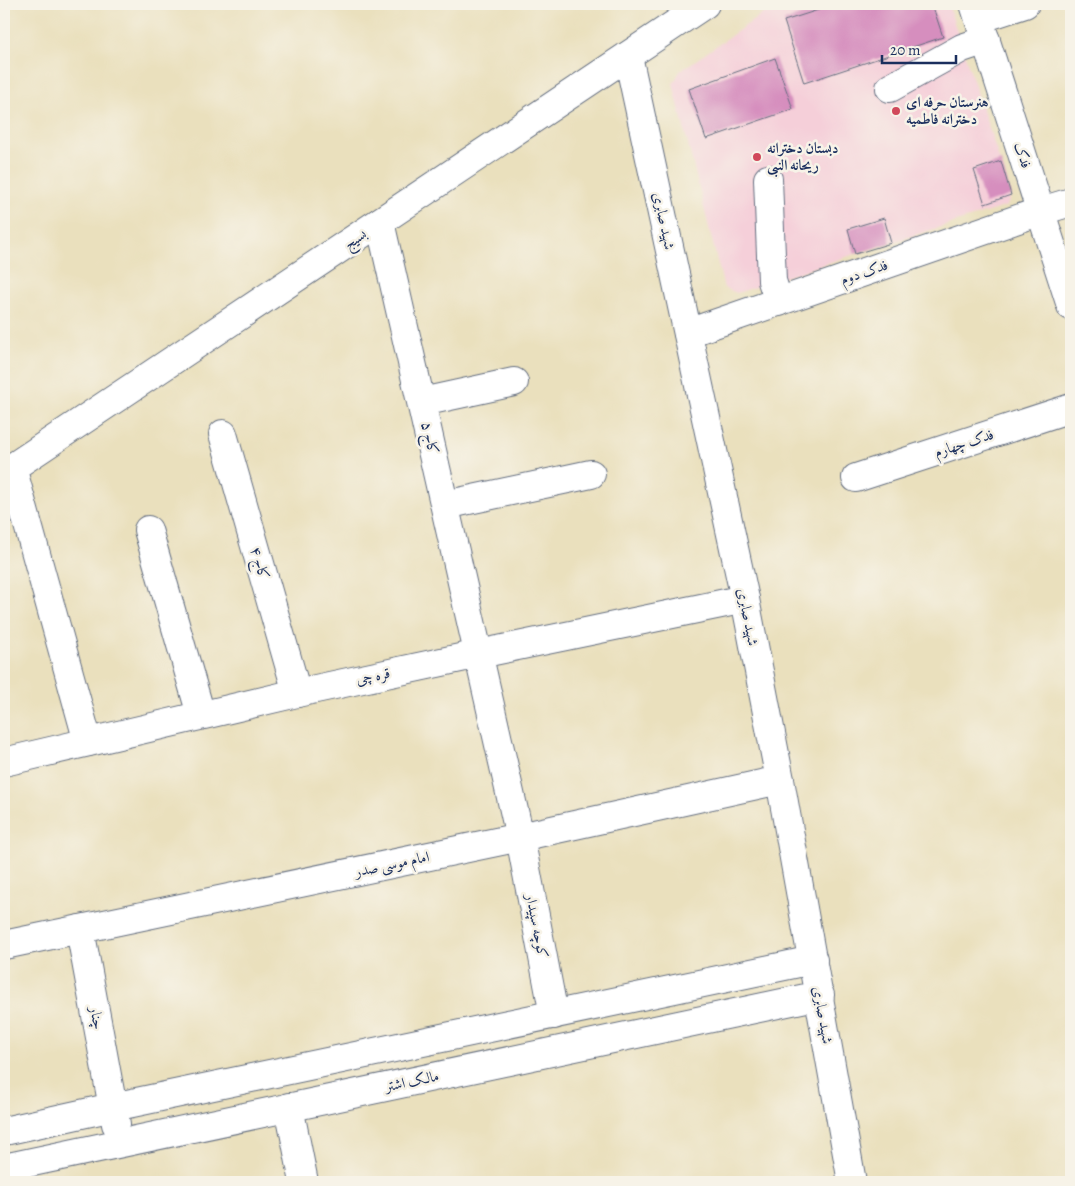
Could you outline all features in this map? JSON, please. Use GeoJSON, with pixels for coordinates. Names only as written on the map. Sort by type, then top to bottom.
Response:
{"type":"FeatureCollection","features":[{"type":"Feature","properties":{"kind":"street","name":"بسیج"},"geometry":{"type":"LineString","coordinates":[[8,470],[705,4]]}},
{"type":"Feature","properties":{"kind":"street"},"geometry":{"type":"LineString","coordinates":[[890,88],[962,48],[980,21],[1025,4]]}},
{"type":"Feature","properties":{"kind":"street","name":"فدک"},"geometry":{"type":"LineString","coordinates":[[980,21],[1071,306]]}},
{"type":"Feature","properties":{"kind":"street","name":"شهید صابری"},"geometry":{"type":"LineString","coordinates":[[628,56],[745,599],[820,994],[852,1182]]}},
{"type":"Feature","properties":{"kind":"street"},"geometry":{"type":"LineString","coordinates":[[768,179],[772,281],[779,302]]}},
{"type":"Feature","properties":{"kind":"street","name":"فدک دوم"},"geometry":{"type":"LineString","coordinates":[[688,333],[1071,202]]}},
{"type":"Feature","properties":{"kind":"street","name":"کاج ۵"},"geometry":{"type":"LineString","coordinates":[[380,222],[479,654]]}},
{"type":"Feature","properties":{"kind":"street"},"geometry":{"type":"LineString","coordinates":[[422,402],[514,382]]}},
{"type":"Feature","properties":{"kind":"street","name":"فدک چهارم"},"geometry":{"type":"LineString","coordinates":[[856,478],[1071,408]]}},
{"type":"Feature","properties":{"kind":"street","name":"کاج ۴"},"geometry":{"type":"LineString","coordinates":[[223,434],[297,693]]}},
{"type":"Feature","properties":{"kind":"street"},"geometry":{"type":"LineString","coordinates":[[8,470],[88,742]]}},
{"type":"Feature","properties":{"kind":"street"},"geometry":{"type":"LineString","coordinates":[[445,506],[591,474]]}},
{"type":"Feature","properties":{"kind":"street"},"geometry":{"type":"LineString","coordinates":[[148,530],[201,715]]}},
{"type":"Feature","properties":{"kind":"street","name":"قره چی"},"geometry":{"type":"LineString","coordinates":[[4,762],[297,693],[745,599]]}},
{"type":"Feature","properties":{"kind":"street","name":"کوچه سپیدار"},"geometry":{"type":"LineString","coordinates":[[479,654],[520,837],[554,1014]]}},
{"type":"Feature","properties":{"kind":"street","name":"امام موسی صدر"},"geometry":{"type":"LineString","coordinates":[[4,945],[520,837],[780,780]]}},
{"type":"Feature","properties":{"kind":"street","name":"چنار"},"geometry":{"type":"LineString","coordinates":[[80,929],[119,1143]]}},
{"type":"Feature","properties":{"kind":"street"},"geometry":{"type":"LineString","coordinates":[[4,1131],[813,960]]}},
{"type":"Feature","properties":{"kind":"street","name":"مالک اشتر"},"geometry":{"type":"LineString","coordinates":[[4,1168],[820,994]]}},
{"type":"Feature","properties":{"kind":"street"},"geometry":{"type":"LineString","coordinates":[[289,1107],[304,1182]]}},
{"type":"Feature","properties":{"kind":"shaded area"},"geometry":{"type":"Polygon","coordinates":[[[777,4],[948,4],[1011,195],[1007,206],[737,293],[724,288],[673,84],[680,71],[777,4]]]}},
{"type":"Feature","properties":{"kind":"building"},"geometry":{"type":"Polygon","coordinates":[[[837,4],[932,4],[943,37],[804,83],[784,21],[837,4]]]}},
{"type":"Feature","properties":{"kind":"building"},"geometry":{"type":"Polygon","coordinates":[[[775,58],[793,109],[706,139],[689,89],[775,58]]]}},
{"type":"Feature","properties":{"kind":"building"},"geometry":{"type":"Polygon","coordinates":[[[1001,161],[1011,195],[985,204],[974,170],[1001,161]]]}},
{"type":"Feature","properties":{"kind":"building"},"geometry":{"type":"Polygon","coordinates":[[[884,218],[891,243],[855,254],[848,229],[884,218]]]}},
{"type":"Feature","properties":{"kind":"place","name":"هنرستان حرفه ای دخترانه فاطمیه"},"geometry":{"type":"Point","coordinates":[896,111]}},
{"type":"Feature","properties":{"kind":"place","name":"دبستان دخترانه ریحانه النبی"},"geometry":{"type":"Point","coordinates":[757,157]}}]}
